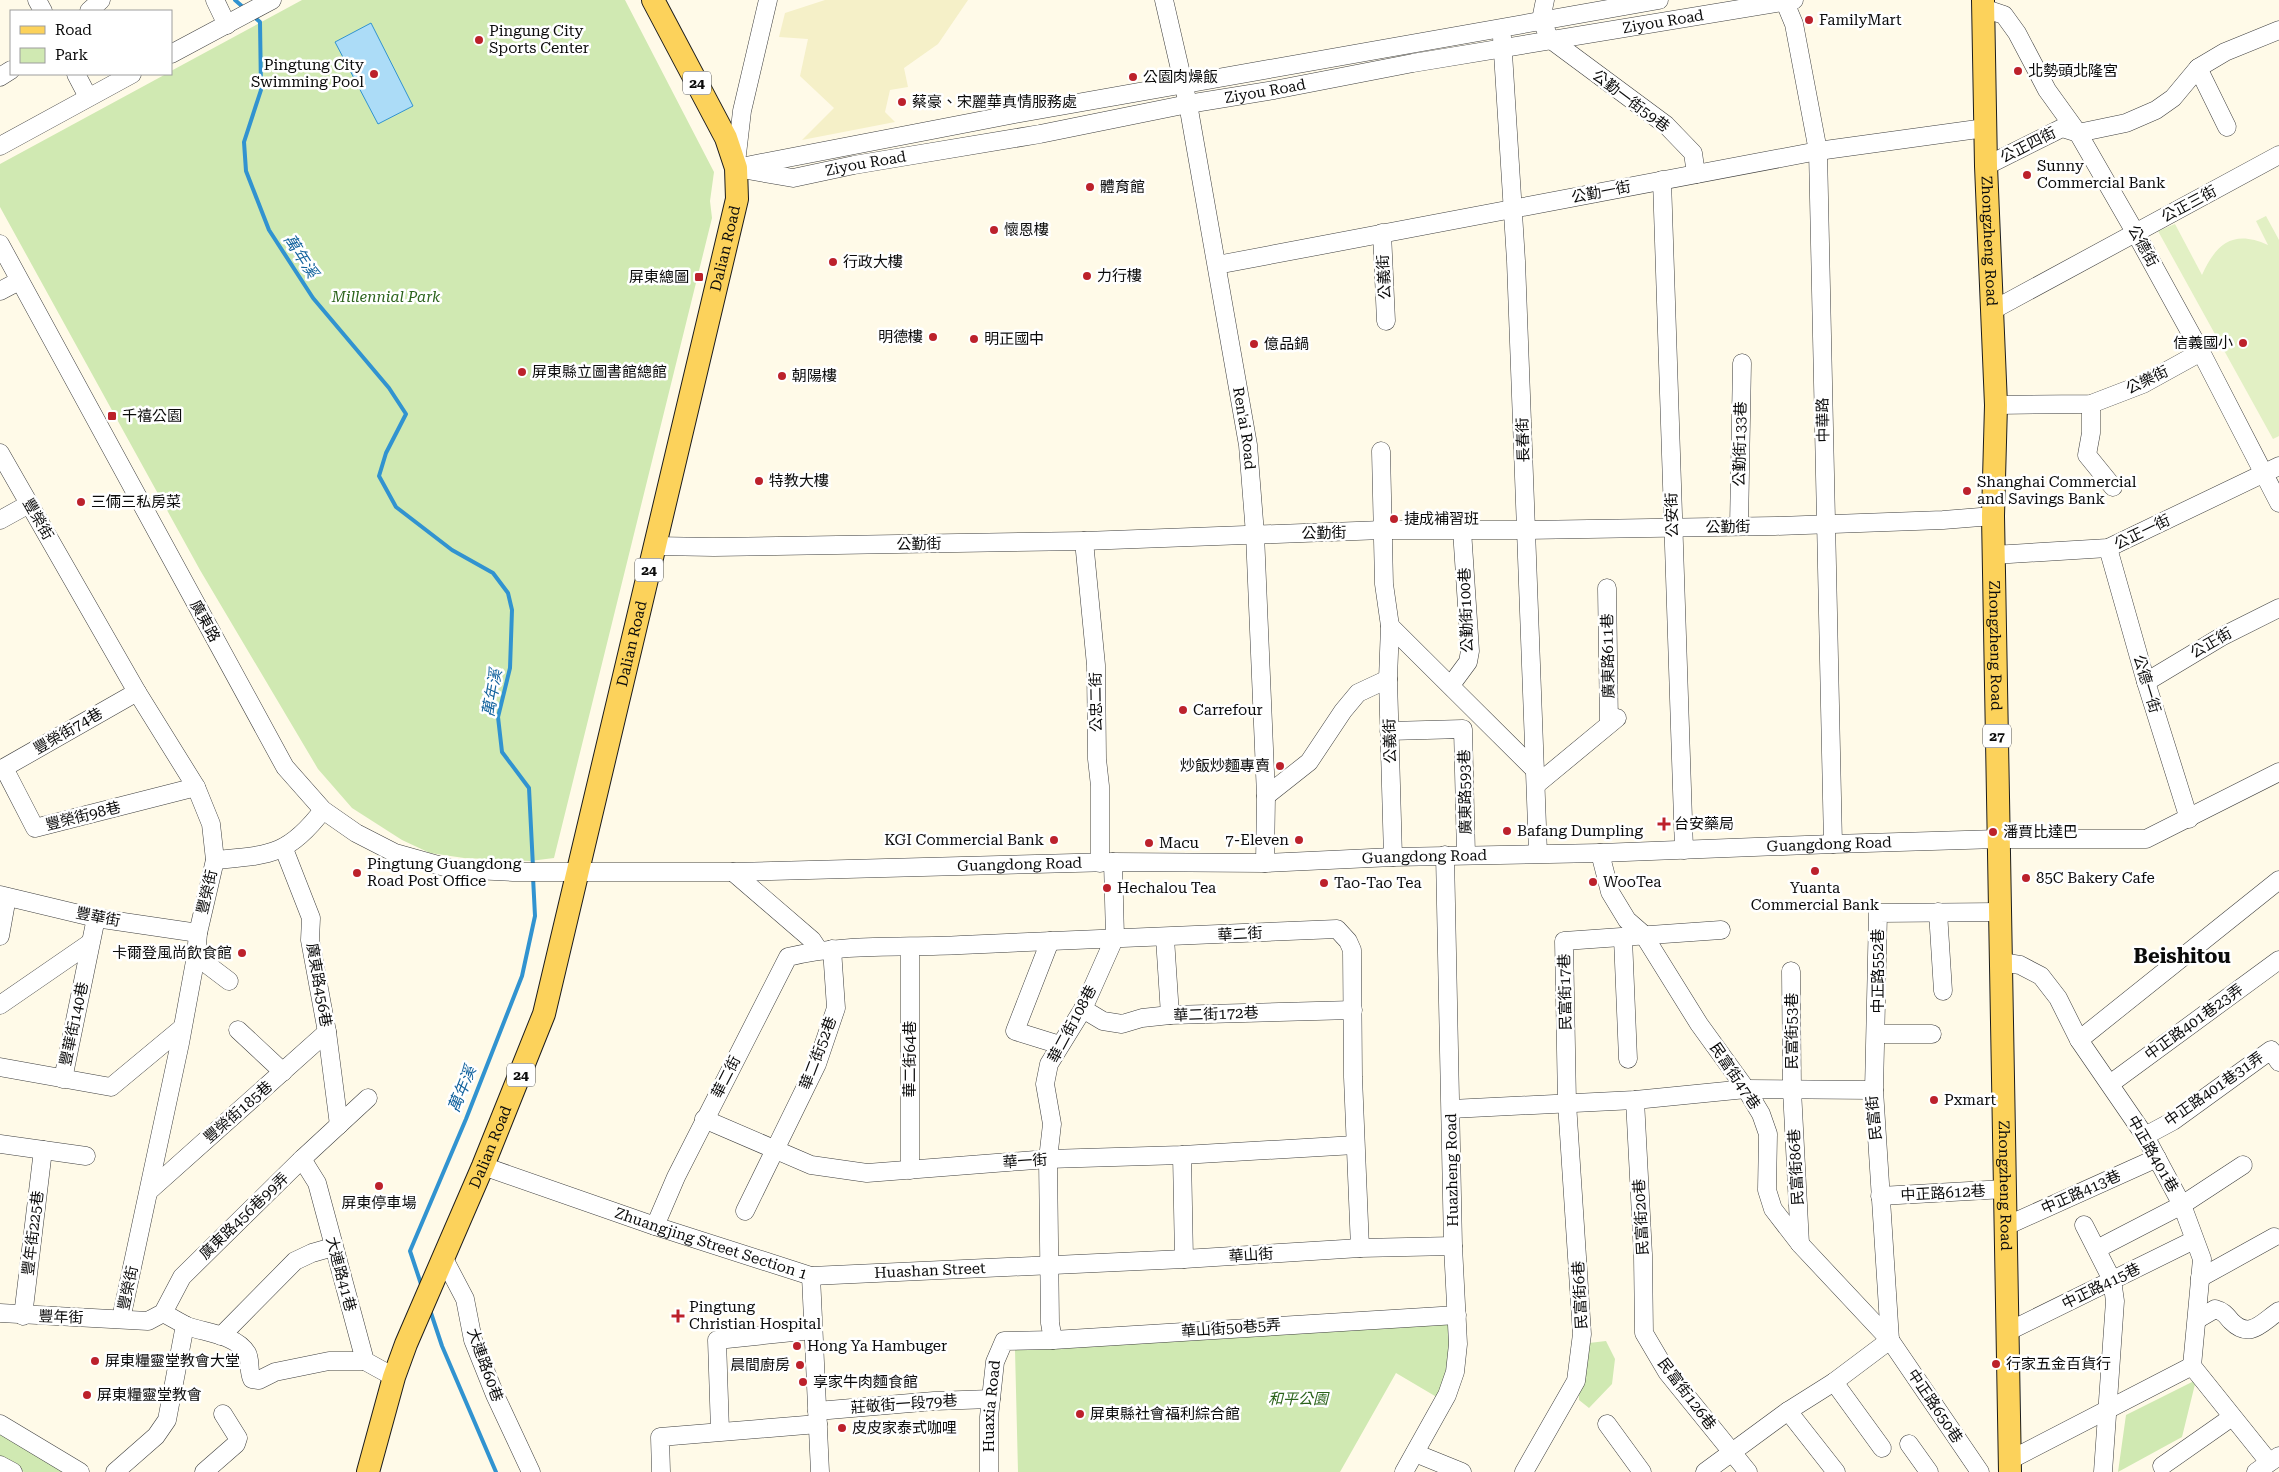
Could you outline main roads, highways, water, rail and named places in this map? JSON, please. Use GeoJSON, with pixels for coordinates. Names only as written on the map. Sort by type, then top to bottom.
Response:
{"type":"FeatureCollection","features":[{"type":"Feature","properties":{"kind":"main road","name":"Dalian Road"},"geometry":{"type":"LineString","coordinates":[[368,1472],[394,1377],[406,1344],[539,1030],[579,872],[654,546],[737,200],[736,168],[726,138],[653,0]]}},
{"type":"Feature","properties":{"kind":"main road","name":"Zhongzheng Road"},"geometry":{"type":"LineString","coordinates":[[1983,4],[1986,166],[1996,405],[1992,516],[2010,1466]]}},
{"type":"Feature","properties":{"kind":"water","name":"Pingtung City Swimming Pool"},"geometry":{"type":"Polygon","coordinates":[[[371,23],[413,106],[378,124],[335,42],[371,23]]]}},
{"type":"Feature","properties":{"kind":"waterway","name":"萬年溪"},"geometry":{"type":"LineString","coordinates":[[235,0],[244,8]]}},
{"type":"Feature","properties":{"kind":"waterway","name":"萬年溪"},"geometry":{"type":"LineString","coordinates":[[253,16],[260,22],[261,90],[244,142],[246,171],[269,230],[313,298],[389,388],[406,414],[386,453],[379,476],[396,507],[452,550],[493,573],[508,593],[512,610],[510,668],[498,717],[502,752],[529,788],[533,867]]}},
{"type":"Feature","properties":{"kind":"waterway","name":"萬年溪"},"geometry":{"type":"LineString","coordinates":[[422,1287],[410,1251],[466,1119],[522,976],[535,916],[533,877]]}},
{"type":"Feature","properties":{"kind":"waterway","name":"萬年溪"},"geometry":{"type":"LineString","coordinates":[[430,1310],[442,1346],[496,1472]]}},
{"type":"Feature","properties":{"kind":"place","name":"FamilyMart"},"geometry":{"type":"Point","coordinates":[1809,20]}},
{"type":"Feature","properties":{"kind":"place","name":"Pingung City Sports Center"},"geometry":{"type":"Point","coordinates":[479,40]}},
{"type":"Feature","properties":{"kind":"place","name":"北勢頭北隆宮"},"geometry":{"type":"Point","coordinates":[2018,71]}},
{"type":"Feature","properties":{"kind":"place","name":"Pingtung City Swimming Pool"},"geometry":{"type":"Point","coordinates":[374,74]}},
{"type":"Feature","properties":{"kind":"place","name":"公園肉燥飯"},"geometry":{"type":"Point","coordinates":[1133,77]}},
{"type":"Feature","properties":{"kind":"place","name":"蔡豪、宋麗華真情服務處"},"geometry":{"type":"Point","coordinates":[902,102]}},
{"type":"Feature","properties":{"kind":"place","name":"Sunny Commercial Bank"},"geometry":{"type":"Point","coordinates":[2027,175]}},
{"type":"Feature","properties":{"kind":"place","name":"體育館"},"geometry":{"type":"Point","coordinates":[1090,187]}},
{"type":"Feature","properties":{"kind":"place","name":"懷恩樓"},"geometry":{"type":"Point","coordinates":[994,230]}},
{"type":"Feature","properties":{"kind":"place","name":"行政大樓"},"geometry":{"type":"Point","coordinates":[833,262]}},
{"type":"Feature","properties":{"kind":"place","name":"力行樓"},"geometry":{"type":"Point","coordinates":[1087,276]}},
{"type":"Feature","properties":{"kind":"place","name":"屏東總圖"},"geometry":{"type":"Point","coordinates":[699,277]}},
{"type":"Feature","properties":{"kind":"place","name":"明德樓"},"geometry":{"type":"Point","coordinates":[933,337]}},
{"type":"Feature","properties":{"kind":"place","name":"明正國中"},"geometry":{"type":"Point","coordinates":[974,339]}},
{"type":"Feature","properties":{"kind":"place","name":"信義國小"},"geometry":{"type":"Point","coordinates":[2243,343]}},
{"type":"Feature","properties":{"kind":"place","name":"億品鍋"},"geometry":{"type":"Point","coordinates":[1254,344]}},
{"type":"Feature","properties":{"kind":"place","name":"屏東縣立圖書館總館"},"geometry":{"type":"Point","coordinates":[522,372]}},
{"type":"Feature","properties":{"kind":"place","name":"朝陽樓"},"geometry":{"type":"Point","coordinates":[782,376]}},
{"type":"Feature","properties":{"kind":"place","name":"千禧公園"},"geometry":{"type":"Point","coordinates":[112,416]}},
{"type":"Feature","properties":{"kind":"place","name":"特教大樓"},"geometry":{"type":"Point","coordinates":[759,481]}},
{"type":"Feature","properties":{"kind":"place","name":"Shanghai Commercial and Savings Bank"},"geometry":{"type":"Point","coordinates":[1967,491]}},
{"type":"Feature","properties":{"kind":"place","name":"三倆三私房菜"},"geometry":{"type":"Point","coordinates":[81,502]}},
{"type":"Feature","properties":{"kind":"place","name":"捷成補習班"},"geometry":{"type":"Point","coordinates":[1394,519]}},
{"type":"Feature","properties":{"kind":"place","name":"Carrefour"},"geometry":{"type":"Point","coordinates":[1183,710]}},
{"type":"Feature","properties":{"kind":"place","name":"炒飯炒麵專賣"},"geometry":{"type":"Point","coordinates":[1280,766]}},
{"type":"Feature","properties":{"kind":"place","name":"台安藥局"},"geometry":{"type":"Point","coordinates":[1664,824]}},
{"type":"Feature","properties":{"kind":"place","name":"Bafang Dumpling"},"geometry":{"type":"Point","coordinates":[1507,831]}},
{"type":"Feature","properties":{"kind":"place","name":"潘賈比達巴"},"geometry":{"type":"Point","coordinates":[1993,832]}},
{"type":"Feature","properties":{"kind":"place","name":"KGI Commercial Bank"},"geometry":{"type":"Point","coordinates":[1054,840]}},
{"type":"Feature","properties":{"kind":"place","name":"7-Eleven"},"geometry":{"type":"Point","coordinates":[1299,840]}},
{"type":"Feature","properties":{"kind":"place","name":"Macu"},"geometry":{"type":"Point","coordinates":[1149,843]}},
{"type":"Feature","properties":{"kind":"place","name":"Yuanta Commercial Bank"},"geometry":{"type":"Point","coordinates":[1815,871]}},
{"type":"Feature","properties":{"kind":"place","name":"Pingtung Guangdong Road Post Office"},"geometry":{"type":"Point","coordinates":[357,873]}},
{"type":"Feature","properties":{"kind":"place","name":"85C Bakery Cafe"},"geometry":{"type":"Point","coordinates":[2026,878]}},
{"type":"Feature","properties":{"kind":"place","name":"WooTea"},"geometry":{"type":"Point","coordinates":[1593,882]}},
{"type":"Feature","properties":{"kind":"place","name":"Tao-Tao Tea"},"geometry":{"type":"Point","coordinates":[1324,883]}},
{"type":"Feature","properties":{"kind":"place","name":"Hechalou Tea"},"geometry":{"type":"Point","coordinates":[1107,888]}},
{"type":"Feature","properties":{"kind":"place","name":"卡爾登風尚飲食館"},"geometry":{"type":"Point","coordinates":[242,953]}},
{"type":"Feature","properties":{"kind":"place","name":"Pxmart"},"geometry":{"type":"Point","coordinates":[1934,1100]}},
{"type":"Feature","properties":{"kind":"place","name":"屏東停車場"},"geometry":{"type":"Point","coordinates":[379,1186]}},
{"type":"Feature","properties":{"kind":"place","name":"Pingtung Christian Hospital"},"geometry":{"type":"Point","coordinates":[678,1316]}},
{"type":"Feature","properties":{"kind":"place","name":"Hong Ya Hambuger"},"geometry":{"type":"Point","coordinates":[797,1346]}},
{"type":"Feature","properties":{"kind":"place","name":"屏東糧靈堂教會大堂"},"geometry":{"type":"Point","coordinates":[95,1361]}},
{"type":"Feature","properties":{"kind":"place","name":"行家五金百貨行"},"geometry":{"type":"Point","coordinates":[1996,1364]}},
{"type":"Feature","properties":{"kind":"place","name":"晨間廚房"},"geometry":{"type":"Point","coordinates":[800,1365]}},
{"type":"Feature","properties":{"kind":"place","name":"享家牛肉麵食館"},"geometry":{"type":"Point","coordinates":[803,1382]}},
{"type":"Feature","properties":{"kind":"place","name":"屏東糧靈堂教會"},"geometry":{"type":"Point","coordinates":[87,1395]}},
{"type":"Feature","properties":{"kind":"place","name":"屏東縣社會福利綜合館"},"geometry":{"type":"Point","coordinates":[1080,1414]}},
{"type":"Feature","properties":{"kind":"place","name":"皮皮家泰式咖哩"},"geometry":{"type":"Point","coordinates":[842,1428]}},
{"type":"Feature","properties":{"kind":"district","name":"Beishitou"},"geometry":{"type":"Point","coordinates":[2182,956]}},
{"type":"Feature","properties":{"kind":"park label","name":"Millennial Park"},"geometry":{"type":"Point","coordinates":[386,297]}},
{"type":"Feature","properties":{"kind":"park label","name":"和平公園"},"geometry":{"type":"Point","coordinates":[1298,1399]}}]}
